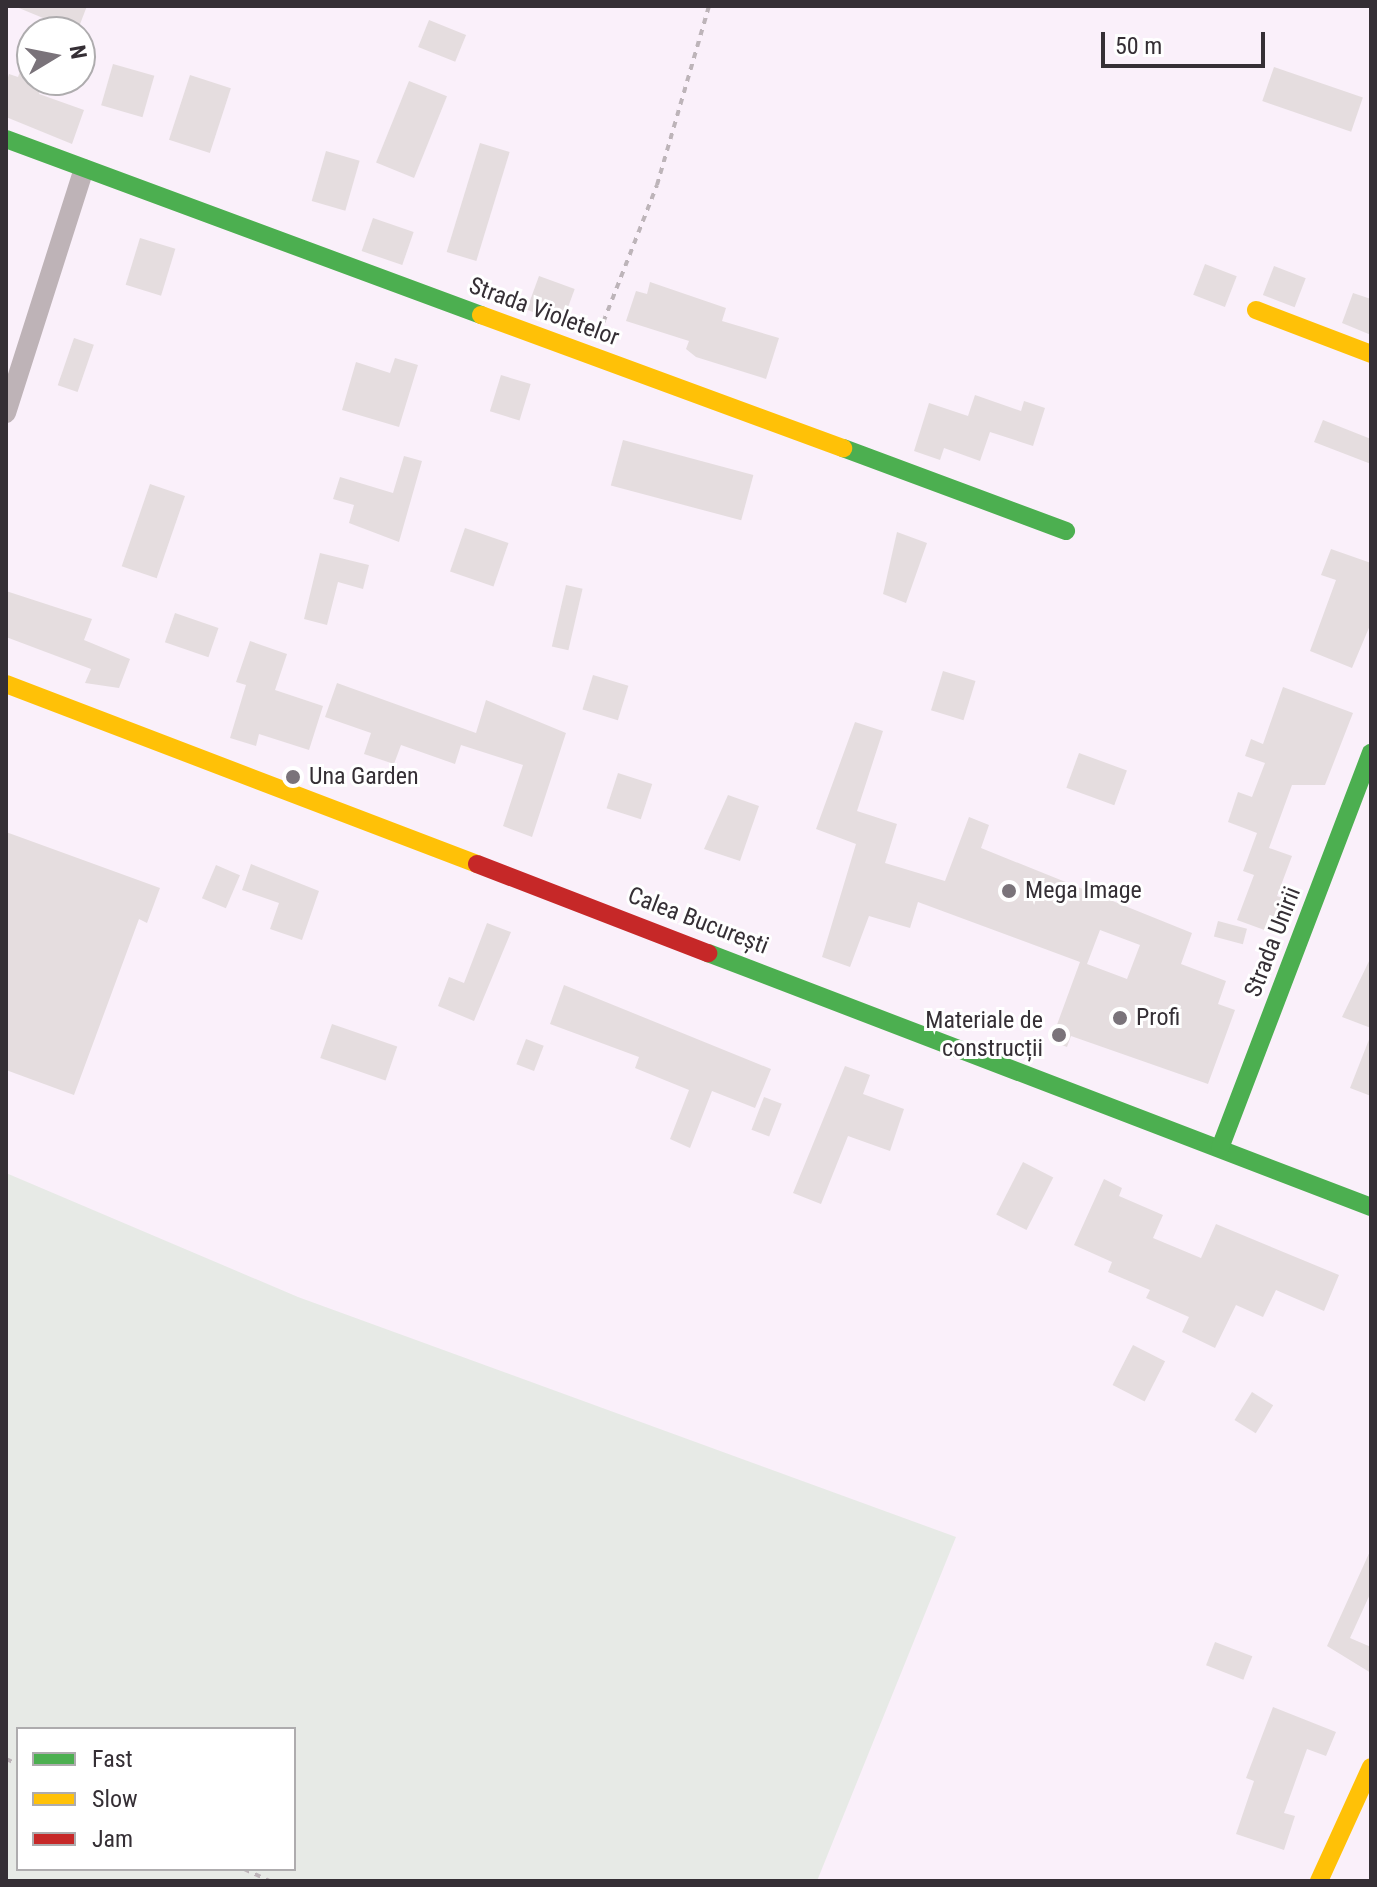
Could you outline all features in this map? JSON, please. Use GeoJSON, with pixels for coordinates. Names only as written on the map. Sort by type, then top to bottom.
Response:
{"type":"FeatureCollection","features":[{"type":"Feature","properties":{"kind":"main road","name":"Strada Violetelor"},"geometry":{"type":"LineString","coordinates":[[6,139],[1066,531]]}},
{"type":"Feature","properties":{"kind":"main road"},"geometry":{"type":"LineString","coordinates":[[1256,310],[1371,354]]}},
{"type":"Feature","properties":{"kind":"main road","name":"Calea București"},"geometry":{"type":"LineString","coordinates":[[6,684],[1371,1207]]}},
{"type":"Feature","properties":{"kind":"main road","name":"Strada Unirii"},"geometry":{"type":"LineString","coordinates":[[1220,1148],[1371,753]]}},
{"type":"Feature","properties":{"kind":"main road"},"geometry":{"type":"LineString","coordinates":[[1319,1881],[1371,1767]]}},
{"type":"Feature","properties":{"kind":"street"},"geometry":{"type":"LineString","coordinates":[[6,413],[84,169]]}},
{"type":"Feature","properties":{"kind":"path"},"geometry":{"type":"LineString","coordinates":[[591,354],[657,185],[709,6]]}},
{"type":"Feature","properties":{"kind":"path"},"geometry":{"type":"LineString","coordinates":[[248,1871],[270,1881]]}},
{"type":"Feature","properties":{"kind":"shaded area"},"geometry":{"type":"Polygon","coordinates":[[[6,1173],[298,1297],[956,1537],[817,1881],[6,1881],[6,1173]]]}},
{"type":"Feature","properties":{"kind":"building"},"geometry":{"type":"Polygon","coordinates":[[[14,6],[87,6],[83,16],[38,16],[14,6]]]}},
{"type":"Feature","properties":{"kind":"building"},"geometry":{"type":"Polygon","coordinates":[[[429,20],[466,35],[455,62],[418,47],[429,20]]]}},
{"type":"Feature","properties":{"kind":"building"},"geometry":{"type":"Polygon","coordinates":[[[113,64],[154,76],[142,117],[101,105],[113,64]]]}},
{"type":"Feature","properties":{"kind":"building"},"geometry":{"type":"Polygon","coordinates":[[[1274,67],[1363,98],[1351,132],[1262,101],[1274,67]]]}},
{"type":"Feature","properties":{"kind":"building"},"geometry":{"type":"Polygon","coordinates":[[[9,74],[16,76],[16,96],[45,96],[84,110],[72,144],[6,117],[9,74]]]}},
{"type":"Feature","properties":{"kind":"building"},"geometry":{"type":"Polygon","coordinates":[[[190,75],[231,88],[210,153],[169,140],[190,75]]]}},
{"type":"Feature","properties":{"kind":"building"},"geometry":{"type":"Polygon","coordinates":[[[409,81],[447,96],[414,178],[376,163],[409,81]]]}},
{"type":"Feature","properties":{"kind":"building"},"geometry":{"type":"Polygon","coordinates":[[[480,143],[510,152],[476,261],[447,252],[480,143]]]}},
{"type":"Feature","properties":{"kind":"building"},"geometry":{"type":"Polygon","coordinates":[[[326,151],[360,161],[345,211],[312,201],[326,151]]]}},
{"type":"Feature","properties":{"kind":"building"},"geometry":{"type":"Polygon","coordinates":[[[373,218],[414,232],[402,265],[362,251],[373,218]]]}},
{"type":"Feature","properties":{"kind":"building"},"geometry":{"type":"Polygon","coordinates":[[[140,238],[175,249],[161,296],[126,285],[140,238]]]}},
{"type":"Feature","properties":{"kind":"building"},"geometry":{"type":"Polygon","coordinates":[[[1205,264],[1237,276],[1225,307],[1193,295],[1205,264]]]}},
{"type":"Feature","properties":{"kind":"building"},"geometry":{"type":"Polygon","coordinates":[[[1274,266],[1306,278],[1295,307],[1263,295],[1274,266]]]}},
{"type":"Feature","properties":{"kind":"building"},"geometry":{"type":"Polygon","coordinates":[[[539,276],[575,289],[562,323],[527,310],[539,276]]]}},
{"type":"Feature","properties":{"kind":"building"},"geometry":{"type":"Polygon","coordinates":[[[650,282],[726,308],[722,321],[779,338],[766,379],[696,357],[686,349],[689,341],[626,321],[636,291],[647,294],[650,282]]]}},
{"type":"Feature","properties":{"kind":"building"},"geometry":{"type":"Polygon","coordinates":[[[1353,293],[1371,299],[1371,335],[1342,323],[1353,293]]]}},
{"type":"Feature","properties":{"kind":"building"},"geometry":{"type":"Polygon","coordinates":[[[74,338],[94,345],[78,392],[58,385],[74,338]]]}},
{"type":"Feature","properties":{"kind":"building"},"geometry":{"type":"Polygon","coordinates":[[[395,358],[418,365],[399,427],[342,410],[356,362],[390,373],[395,358]]]}},
{"type":"Feature","properties":{"kind":"building"},"geometry":{"type":"Polygon","coordinates":[[[501,375],[531,384],[520,420],[490,411],[501,375]]]}},
{"type":"Feature","properties":{"kind":"building"},"geometry":{"type":"Polygon","coordinates":[[[975,395],[1021,411],[1024,401],[1045,408],[1033,446],[990,432],[980,461],[944,448],[940,460],[914,451],[929,403],[968,416],[975,395]]]}},
{"type":"Feature","properties":{"kind":"building"},"geometry":{"type":"Polygon","coordinates":[[[1323,420],[1371,439],[1371,464],[1314,442],[1323,420]]]}},
{"type":"Feature","properties":{"kind":"building"},"geometry":{"type":"Polygon","coordinates":[[[623,440],[753,475],[741,520],[611,485],[623,440]]]}},
{"type":"Feature","properties":{"kind":"building"},"geometry":{"type":"Polygon","coordinates":[[[404,456],[422,461],[399,542],[349,523],[354,505],[333,499],[340,477],[393,493],[404,456]]]}},
{"type":"Feature","properties":{"kind":"building"},"geometry":{"type":"Polygon","coordinates":[[[150,484],[185,496],[157,578],[122,566],[150,484]]]}},
{"type":"Feature","properties":{"kind":"building"},"geometry":{"type":"Polygon","coordinates":[[[465,528],[508,543],[494,586],[450,571],[465,528]]]}},
{"type":"Feature","properties":{"kind":"building"},"geometry":{"type":"Polygon","coordinates":[[[897,532],[927,543],[906,603],[883,594],[897,532]]]}},
{"type":"Feature","properties":{"kind":"building"},"geometry":{"type":"Polygon","coordinates":[[[1331,549],[1371,563],[1371,623],[1352,668],[1310,651],[1336,580],[1321,575],[1331,549]]]}},
{"type":"Feature","properties":{"kind":"building"},"geometry":{"type":"Polygon","coordinates":[[[320,553],[369,565],[363,589],[338,582],[327,625],[304,619],[320,553]]]}},
{"type":"Feature","properties":{"kind":"building"},"geometry":{"type":"Polygon","coordinates":[[[566,585],[583,589],[568,650],[552,646],[566,585]]]}},
{"type":"Feature","properties":{"kind":"building"},"geometry":{"type":"Polygon","coordinates":[[[6,591],[92,619],[84,640],[130,659],[119,688],[85,683],[91,669],[6,637],[6,591]]]}},
{"type":"Feature","properties":{"kind":"building"},"geometry":{"type":"Polygon","coordinates":[[[175,613],[218,628],[208,657],[165,642],[175,613]]]}},
{"type":"Feature","properties":{"kind":"building"},"geometry":{"type":"Polygon","coordinates":[[[250,641],[287,654],[275,690],[323,706],[309,750],[259,734],[256,746],[230,738],[246,685],[236,682],[250,641]]]}},
{"type":"Feature","properties":{"kind":"building"},"geometry":{"type":"Polygon","coordinates":[[[943,671],[976,681],[964,720],[931,710],[943,671]]]}},
{"type":"Feature","properties":{"kind":"building"},"geometry":{"type":"Polygon","coordinates":[[[593,675],[628,686],[618,720],[582,709],[593,675]]]}},
{"type":"Feature","properties":{"kind":"building"},"geometry":{"type":"Polygon","coordinates":[[[337,683],[476,733],[486,700],[566,733],[532,837],[503,826],[523,765],[461,745],[455,764],[401,745],[394,764],[364,754],[371,733],[325,717],[337,683]]]}},
{"type":"Feature","properties":{"kind":"building"},"geometry":{"type":"Polygon","coordinates":[[[1283,687],[1353,713],[1325,785],[1292,785],[1269,848],[1292,856],[1277,896],[1291,901],[1278,935],[1237,920],[1254,875],[1243,871],[1257,833],[1228,822],[1238,792],[1252,797],[1265,763],[1245,756],[1251,739],[1263,744],[1283,687]]]}},
{"type":"Feature","properties":{"kind":"building"},"geometry":{"type":"Polygon","coordinates":[[[855,722],[883,731],[857,811],[897,824],[885,863],[945,881],[969,817],[989,825],[981,848],[1192,933],[1181,964],[1226,981],[1218,1004],[1235,1010],[1208,1084],[1071,1036],[1067,1047],[1051,1041],[1080,962],[918,902],[910,928],[869,916],[850,967],[822,957],[856,844],[816,829],[855,722]],[[1100,930],[1087,964],[1127,979],[1140,945],[1100,930]]]}},
{"type":"Feature","properties":{"kind":"building"},"geometry":{"type":"Polygon","coordinates":[[[1079,753],[1127,770],[1114,805],[1066,788],[1079,753]]]}},
{"type":"Feature","properties":{"kind":"building"},"geometry":{"type":"Polygon","coordinates":[[[618,773],[652,784],[641,819],[607,808],[618,773]]]}},
{"type":"Feature","properties":{"kind":"building"},"geometry":{"type":"Polygon","coordinates":[[[728,795],[759,806],[740,861],[704,849],[728,795]]]}},
{"type":"Feature","properties":{"kind":"building"},"geometry":{"type":"Polygon","coordinates":[[[6,832],[160,888],[147,923],[139,919],[74,1095],[6,1070],[6,832]]]}},
{"type":"Feature","properties":{"kind":"building"},"geometry":{"type":"Polygon","coordinates":[[[251,864],[319,891],[302,940],[270,929],[279,903],[242,890],[251,864]]]}},
{"type":"Feature","properties":{"kind":"building"},"geometry":{"type":"Polygon","coordinates":[[[216,865],[240,875],[226,908],[202,898],[216,865]]]}},
{"type":"Feature","properties":{"kind":"building"},"geometry":{"type":"Polygon","coordinates":[[[1218,921],[1247,929],[1243,944],[1214,936],[1218,921]]]}},
{"type":"Feature","properties":{"kind":"building"},"geometry":{"type":"Polygon","coordinates":[[[487,923],[511,932],[474,1021],[438,1006],[449,977],[464,983],[487,923]]]}},
{"type":"Feature","properties":{"kind":"building"},"geometry":{"type":"Polygon","coordinates":[[[1371,957],[1371,1028],[1342,1017],[1371,957]]]}},
{"type":"Feature","properties":{"kind":"building"},"geometry":{"type":"Polygon","coordinates":[[[564,985],[771,1069],[755,1108],[712,1091],[690,1148],[670,1139],[689,1090],[635,1068],[639,1057],[550,1024],[564,985]]]}},
{"type":"Feature","properties":{"kind":"building"},"geometry":{"type":"Polygon","coordinates":[[[332,1024],[397,1046],[386,1081],[320,1058],[332,1024]]]}},
{"type":"Feature","properties":{"kind":"building"},"geometry":{"type":"Polygon","coordinates":[[[1371,1037],[1371,1096],[1350,1088],[1371,1037]]]}},
{"type":"Feature","properties":{"kind":"building"},"geometry":{"type":"Polygon","coordinates":[[[526,1039],[544,1046],[534,1071],[516,1064],[526,1039]]]}},
{"type":"Feature","properties":{"kind":"building"},"geometry":{"type":"Polygon","coordinates":[[[845,1066],[870,1075],[863,1094],[904,1109],[890,1151],[848,1136],[821,1204],[793,1193],[845,1066]]]}},
{"type":"Feature","properties":{"kind":"building"},"geometry":{"type":"Polygon","coordinates":[[[764,1097],[782,1104],[769,1136],[751,1130],[764,1097]]]}},
{"type":"Feature","properties":{"kind":"building"},"geometry":{"type":"Polygon","coordinates":[[[1023,1162],[1053,1177],[1027,1230],[996,1215],[1023,1162]]]}},
{"type":"Feature","properties":{"kind":"building"},"geometry":{"type":"Polygon","coordinates":[[[1104,1179],[1122,1188],[1119,1196],[1163,1215],[1153,1238],[1201,1258],[1216,1224],[1339,1275],[1324,1311],[1276,1290],[1263,1317],[1236,1305],[1215,1348],[1182,1332],[1189,1317],[1146,1298],[1150,1290],[1108,1272],[1112,1262],[1074,1245],[1104,1179]]]}},
{"type":"Feature","properties":{"kind":"building"},"geometry":{"type":"Polygon","coordinates":[[[1133,1345],[1165,1361],[1145,1401],[1113,1385],[1133,1345]]]}},
{"type":"Feature","properties":{"kind":"building"},"geometry":{"type":"Polygon","coordinates":[[[1252,1392],[1273,1405],[1256,1433],[1235,1420],[1252,1392]]]}},
{"type":"Feature","properties":{"kind":"building"},"geometry":{"type":"Polygon","coordinates":[[[1371,1549],[1371,1592],[1350,1638],[1371,1647],[1371,1673],[1327,1646],[1371,1549]]]}},
{"type":"Feature","properties":{"kind":"building"},"geometry":{"type":"Polygon","coordinates":[[[1215,1642],[1252,1656],[1243,1680],[1206,1665],[1215,1642]]]}},
{"type":"Feature","properties":{"kind":"building"},"geometry":{"type":"Polygon","coordinates":[[[1273,1707],[1336,1732],[1326,1756],[1307,1749],[1284,1813],[1295,1816],[1284,1850],[1236,1834],[1254,1781],[1246,1778],[1273,1707]]]}},
{"type":"Feature","properties":{"kind":"traffic: fast"},"geometry":{"type":"LineString","coordinates":[[6,139],[481,315]]}},
{"type":"Feature","properties":{"kind":"traffic: fast"},"geometry":{"type":"LineString","coordinates":[[843,448],[1066,531]]}},
{"type":"Feature","properties":{"kind":"traffic: fast"},"geometry":{"type":"LineString","coordinates":[[1220,1148],[1371,753]]}},
{"type":"Feature","properties":{"kind":"traffic: fast"},"geometry":{"type":"LineString","coordinates":[[708,953],[1371,1207]]}},
{"type":"Feature","properties":{"kind":"traffic: slow"},"geometry":{"type":"LineString","coordinates":[[1256,310],[1371,354]]}},
{"type":"Feature","properties":{"kind":"traffic: slow"},"geometry":{"type":"LineString","coordinates":[[481,315],[843,448]]}},
{"type":"Feature","properties":{"kind":"traffic: slow"},"geometry":{"type":"LineString","coordinates":[[6,684],[477,864]]}},
{"type":"Feature","properties":{"kind":"traffic: slow"},"geometry":{"type":"LineString","coordinates":[[1319,1881],[1371,1767]]}},
{"type":"Feature","properties":{"kind":"traffic: jam"},"geometry":{"type":"LineString","coordinates":[[477,864],[708,953]]}},
{"type":"Feature","properties":{"kind":"place","name":"Una Garden"},"geometry":{"type":"Point","coordinates":[293,777]}},
{"type":"Feature","properties":{"kind":"place","name":"Mega Image"},"geometry":{"type":"Point","coordinates":[1009,891]}},
{"type":"Feature","properties":{"kind":"place","name":"Profi"},"geometry":{"type":"Point","coordinates":[1120,1018]}},
{"type":"Feature","properties":{"kind":"place","name":"Materiale de construcții"},"geometry":{"type":"Point","coordinates":[1059,1035]}}]}
